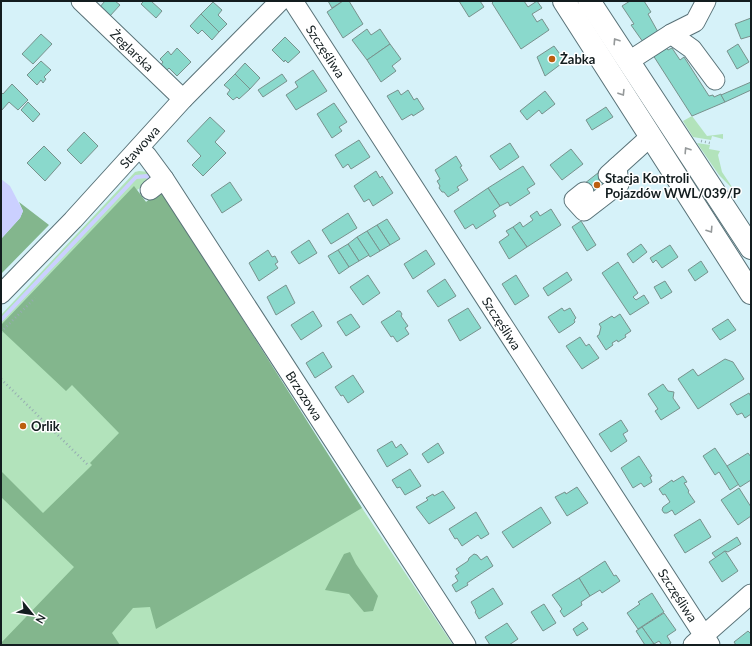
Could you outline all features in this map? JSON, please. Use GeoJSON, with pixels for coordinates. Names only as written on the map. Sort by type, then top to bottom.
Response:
{"type":"FeatureCollection","features":[{"type":"Feature","properties":{"kind":"main road"},"geometry":{"type":"LineString","coordinates":[[564,1],[751,293]]}},
{"type":"Feature","properties":{"kind":"main road"},"geometry":{"type":"LineString","coordinates":[[589,1],[751,248]]}},
{"type":"Feature","properties":{"kind":"street","name":"Żeglarska"},"geometry":{"type":"LineString","coordinates":[[81,1],[183,99]]}},
{"type":"Feature","properties":{"kind":"street","name":"Stawowa"},"geometry":{"type":"LineString","coordinates":[[1,294],[73,220],[183,99],[280,1]]}},
{"type":"Feature","properties":{"kind":"street","name":"Szczęśliwa"},"geometry":{"type":"LineString","coordinates":[[294,1],[703,642]]}},
{"type":"Feature","properties":{"kind":"street"},"geometry":{"type":"LineString","coordinates":[[629,61],[671,34],[695,22],[706,1]]}},
{"type":"Feature","properties":{"kind":"street"},"geometry":{"type":"LineString","coordinates":[[671,34],[692,49],[714,80]]}},
{"type":"Feature","properties":{"kind":"street"},"geometry":{"type":"LineString","coordinates":[[584,192],[574,200],[584,211],[619,184],[612,171],[650,137]]}},
{"type":"Feature","properties":{"kind":"street","name":"Brzozowa"},"geometry":{"type":"LineString","coordinates":[[139,148],[147,156],[157,184],[466,645]]}},
{"type":"Feature","properties":{"kind":"street"},"geometry":{"type":"LineString","coordinates":[[703,642],[751,594]]}},
{"type":"Feature","properties":{"kind":"path"},"geometry":{"type":"LineString","coordinates":[[1,332],[35,298]]}},
{"type":"Feature","properties":{"kind":"path"},"geometry":{"type":"LineString","coordinates":[[1,379],[88,465]]}},
{"type":"Feature","properties":{"kind":"green space"},"geometry":{"type":"Polygon","coordinates":[[[692,116],[707,136],[723,134],[723,139],[712,136],[711,140],[693,137],[683,121],[692,116]]]}},
{"type":"Feature","properties":{"kind":"green space"},"geometry":{"type":"Polygon","coordinates":[[[697,143],[710,145],[709,149],[720,151],[718,155],[722,172],[734,190],[719,175],[697,143]]]}},
{"type":"Feature","properties":{"kind":"green space"},"geometry":{"type":"Polygon","coordinates":[[[135,172],[149,172],[154,178],[137,190],[146,202],[161,190],[362,508],[453,645],[1,645],[1,315],[135,172]]]}},
{"type":"Feature","properties":{"kind":"green space"},"geometry":{"type":"Polygon","coordinates":[[[134,186],[146,202],[161,190],[362,508],[156,629],[150,607],[133,608],[112,633],[120,645],[1,645],[1,643],[74,567],[1,497],[1,471],[43,513],[92,465],[90,463],[119,433],[72,385],[66,391],[1,330],[1,325],[134,186]]]}},
{"type":"Feature","properties":{"kind":"green space"},"geometry":{"type":"Polygon","coordinates":[[[19,202],[49,225],[1,274],[1,239],[20,218],[23,211],[19,202]]]}},
{"type":"Feature","properties":{"kind":"green space"},"geometry":{"type":"Polygon","coordinates":[[[350,552],[356,564],[378,596],[373,611],[364,612],[349,594],[325,590],[344,554],[350,552]]]}},
{"type":"Feature","properties":{"kind":"water"},"geometry":{"type":"Polygon","coordinates":[[[1,179],[10,186],[23,211],[20,218],[1,239],[1,179]]]}},
{"type":"Feature","properties":{"kind":"building"},"geometry":{"type":"Polygon","coordinates":[[[105,1],[115,1],[120,5],[109,17],[99,8],[105,1]]]}},
{"type":"Feature","properties":{"kind":"building"},"geometry":{"type":"Polygon","coordinates":[[[144,1],[151,1],[162,11],[156,18],[141,4],[144,1]]]}},
{"type":"Feature","properties":{"kind":"building"},"geometry":{"type":"Polygon","coordinates":[[[328,1],[343,1],[332,8],[328,1]]]}},
{"type":"Feature","properties":{"kind":"building"},"geometry":{"type":"Polygon","coordinates":[[[343,1],[349,1],[363,24],[343,38],[327,12],[343,1]]]}},
{"type":"Feature","properties":{"kind":"building"},"geometry":{"type":"Polygon","coordinates":[[[459,1],[480,1],[484,7],[469,17],[459,1]]]}},
{"type":"Feature","properties":{"kind":"building"},"geometry":{"type":"Polygon","coordinates":[[[494,1],[524,1],[528,7],[537,1],[542,8],[532,14],[537,22],[542,19],[549,30],[521,49],[492,3],[494,1]]]}},
{"type":"Feature","properties":{"kind":"building"},"geometry":{"type":"Polygon","coordinates":[[[630,1],[644,1],[651,12],[648,14],[658,32],[643,42],[631,25],[634,24],[622,6],[630,1]]]}},
{"type":"Feature","properties":{"kind":"building"},"geometry":{"type":"Polygon","coordinates":[[[213,2],[222,10],[218,15],[227,24],[219,32],[201,14],[213,2]]]}},
{"type":"Feature","properties":{"kind":"building"},"geometry":{"type":"Polygon","coordinates":[[[201,14],[219,32],[212,40],[202,30],[198,34],[190,26],[201,14]]]}},
{"type":"Feature","properties":{"kind":"building"},"geometry":{"type":"Polygon","coordinates":[[[751,18],[751,36],[741,39],[735,24],[751,18]]]}},
{"type":"Feature","properties":{"kind":"building"},"geometry":{"type":"Polygon","coordinates":[[[367,29],[371,35],[380,29],[390,44],[367,60],[352,40],[367,29]]]}},
{"type":"Feature","properties":{"kind":"building"},"geometry":{"type":"Polygon","coordinates":[[[41,34],[52,44],[33,64],[22,54],[41,34]]]}},
{"type":"Feature","properties":{"kind":"building"},"geometry":{"type":"Polygon","coordinates":[[[285,37],[300,52],[288,63],[285,60],[284,62],[272,50],[285,37]]]}},
{"type":"Feature","properties":{"kind":"building"},"geometry":{"type":"Polygon","coordinates":[[[390,44],[401,59],[392,66],[396,71],[381,82],[367,60],[390,44]]]}},
{"type":"Feature","properties":{"kind":"building"},"geometry":{"type":"Polygon","coordinates":[[[664,44],[668,50],[672,48],[680,60],[684,57],[709,96],[713,95],[714,97],[721,94],[725,102],[692,116],[651,52],[664,44]]]}},
{"type":"Feature","properties":{"kind":"building"},"geometry":{"type":"Polygon","coordinates":[[[738,44],[749,62],[737,69],[727,51],[738,44]]]}},
{"type":"Feature","properties":{"kind":"building"},"geometry":{"type":"Polygon","coordinates":[[[554,46],[565,61],[545,76],[537,57],[554,46]]]}},
{"type":"Feature","properties":{"kind":"building"},"geometry":{"type":"Polygon","coordinates":[[[177,48],[191,62],[177,76],[169,68],[166,71],[160,66],[163,62],[160,59],[168,51],[171,55],[177,48]]]}},
{"type":"Feature","properties":{"kind":"building"},"geometry":{"type":"Polygon","coordinates":[[[41,61],[51,70],[44,77],[46,79],[43,83],[41,80],[37,85],[27,75],[41,61]]]}},
{"type":"Feature","properties":{"kind":"building"},"geometry":{"type":"Polygon","coordinates":[[[245,63],[260,78],[250,89],[235,74],[245,63]]]}},
{"type":"Feature","properties":{"kind":"building"},"geometry":{"type":"Polygon","coordinates":[[[313,70],[327,91],[296,110],[286,95],[298,87],[295,82],[313,70]]]}},
{"type":"Feature","properties":{"kind":"building"},"geometry":{"type":"Polygon","coordinates":[[[235,74],[250,89],[239,99],[237,97],[233,100],[227,94],[230,90],[224,85],[235,74]]]}},
{"type":"Feature","properties":{"kind":"building"},"geometry":{"type":"Polygon","coordinates":[[[282,74],[287,81],[263,97],[258,90],[282,74]]]}},
{"type":"Feature","properties":{"kind":"building"},"geometry":{"type":"Polygon","coordinates":[[[751,82],[751,90],[725,102],[721,95],[751,82]]]}},
{"type":"Feature","properties":{"kind":"building"},"geometry":{"type":"Polygon","coordinates":[[[12,84],[28,100],[18,110],[9,102],[1,111],[1,92],[3,94],[12,84]]]}},
{"type":"Feature","properties":{"kind":"building"},"geometry":{"type":"Polygon","coordinates":[[[398,90],[401,95],[408,90],[414,100],[417,98],[424,109],[413,116],[412,114],[402,120],[387,96],[398,90]]]}},
{"type":"Feature","properties":{"kind":"building"},"geometry":{"type":"Polygon","coordinates":[[[545,91],[555,104],[542,114],[539,110],[527,120],[520,111],[545,91]]]}},
{"type":"Feature","properties":{"kind":"building"},"geometry":{"type":"Polygon","coordinates":[[[28,102],[40,114],[33,122],[21,110],[28,102]]]}},
{"type":"Feature","properties":{"kind":"building"},"geometry":{"type":"Polygon","coordinates":[[[334,103],[347,122],[339,127],[342,131],[332,138],[317,114],[334,103]]]}},
{"type":"Feature","properties":{"kind":"building"},"geometry":{"type":"Polygon","coordinates":[[[606,107],[613,117],[592,130],[586,120],[606,107]]]}},
{"type":"Feature","properties":{"kind":"building"},"geometry":{"type":"Polygon","coordinates":[[[210,117],[225,131],[215,142],[226,153],[203,176],[192,165],[201,156],[187,141],[210,117]]]}},
{"type":"Feature","properties":{"kind":"building"},"geometry":{"type":"Polygon","coordinates":[[[84,132],[98,146],[81,164],[67,150],[84,132]]]}},
{"type":"Feature","properties":{"kind":"building"},"geometry":{"type":"Polygon","coordinates":[[[359,140],[370,157],[351,169],[348,164],[343,168],[335,155],[359,140]]]}},
{"type":"Feature","properties":{"kind":"building"},"geometry":{"type":"Polygon","coordinates":[[[510,143],[519,157],[500,170],[490,156],[510,143]]]}},
{"type":"Feature","properties":{"kind":"building"},"geometry":{"type":"Polygon","coordinates":[[[44,146],[61,163],[45,181],[27,163],[44,146]]]}},
{"type":"Feature","properties":{"kind":"building"},"geometry":{"type":"Polygon","coordinates":[[[571,149],[583,164],[562,180],[550,165],[571,149]]]}},
{"type":"Feature","properties":{"kind":"building"},"geometry":{"type":"Polygon","coordinates":[[[456,156],[462,166],[460,167],[468,180],[457,187],[459,190],[448,197],[439,188],[440,186],[437,181],[440,179],[435,170],[456,156]]]}},
{"type":"Feature","properties":{"kind":"building"},"geometry":{"type":"Polygon","coordinates":[[[523,166],[535,184],[527,189],[530,193],[510,206],[508,202],[500,206],[488,188],[523,166]]]}},
{"type":"Feature","properties":{"kind":"building","name":"Stacja Kontroli Pojazdów WWL/039/P"},"geometry":{"type":"Polygon","coordinates":[[[603,169],[614,183],[592,201],[580,187],[603,169]]]}},
{"type":"Feature","properties":{"kind":"building"},"geometry":{"type":"Polygon","coordinates":[[[376,171],[380,178],[382,176],[393,193],[373,206],[369,199],[364,202],[354,186],[376,171]]]}},
{"type":"Feature","properties":{"kind":"building"},"geometry":{"type":"Polygon","coordinates":[[[230,182],[242,200],[222,213],[211,195],[230,182]]]}},
{"type":"Feature","properties":{"kind":"building"},"geometry":{"type":"Polygon","coordinates":[[[488,188],[500,206],[493,211],[496,216],[476,229],[473,224],[465,229],[454,211],[488,188]]]}},
{"type":"Feature","properties":{"kind":"building"},"geometry":{"type":"Polygon","coordinates":[[[551,209],[561,225],[527,247],[513,227],[520,222],[523,227],[533,220],[530,216],[537,211],[540,216],[551,209]]]}},
{"type":"Feature","properties":{"kind":"building"},"geometry":{"type":"Polygon","coordinates":[[[348,213],[357,228],[331,244],[322,230],[348,213]]]}},
{"type":"Feature","properties":{"kind":"building"},"geometry":{"type":"Polygon","coordinates":[[[387,219],[400,239],[390,245],[377,225],[387,219]]]}},
{"type":"Feature","properties":{"kind":"building"},"geometry":{"type":"Polygon","coordinates":[[[581,221],[596,245],[587,251],[572,227],[581,221]]]}},
{"type":"Feature","properties":{"kind":"building"},"geometry":{"type":"Polygon","coordinates":[[[377,225],[390,245],[380,251],[367,231],[377,225]]]}},
{"type":"Feature","properties":{"kind":"building"},"geometry":{"type":"Polygon","coordinates":[[[513,227],[527,247],[509,259],[499,242],[509,235],[506,231],[513,227]]]}},
{"type":"Feature","properties":{"kind":"building"},"geometry":{"type":"Polygon","coordinates":[[[367,231],[380,251],[370,257],[357,237],[367,231]]]}},
{"type":"Feature","properties":{"kind":"building"},"geometry":{"type":"Polygon","coordinates":[[[357,237],[369,255],[359,261],[348,244],[357,237]]]}},
{"type":"Feature","properties":{"kind":"building"},"geometry":{"type":"Polygon","coordinates":[[[309,240],[317,253],[299,264],[291,252],[309,240]]]}},
{"type":"Feature","properties":{"kind":"building"},"geometry":{"type":"Polygon","coordinates":[[[348,244],[359,261],[349,267],[338,250],[348,244]]]}},
{"type":"Feature","properties":{"kind":"building"},"geometry":{"type":"Polygon","coordinates":[[[641,244],[647,252],[633,263],[627,254],[641,244]]]}},
{"type":"Feature","properties":{"kind":"building"},"geometry":{"type":"Polygon","coordinates":[[[670,245],[678,257],[662,268],[656,260],[653,263],[650,258],[670,245]]]}},
{"type":"Feature","properties":{"kind":"building"},"geometry":{"type":"Polygon","coordinates":[[[268,250],[272,257],[275,256],[278,262],[275,264],[278,268],[259,281],[249,263],[268,250]]]}},
{"type":"Feature","properties":{"kind":"building"},"geometry":{"type":"Polygon","coordinates":[[[338,250],[349,267],[339,274],[328,256],[338,250]]]}},
{"type":"Feature","properties":{"kind":"building"},"geometry":{"type":"Polygon","coordinates":[[[426,250],[435,264],[413,279],[404,264],[426,250]]]}},
{"type":"Feature","properties":{"kind":"building"},"geometry":{"type":"Polygon","coordinates":[[[701,261],[708,272],[695,281],[688,270],[701,261]]]}},
{"type":"Feature","properties":{"kind":"building"},"geometry":{"type":"Polygon","coordinates":[[[618,262],[638,293],[633,297],[636,300],[644,295],[649,303],[630,315],[602,273],[618,262]]]}},
{"type":"Feature","properties":{"kind":"building"},"geometry":{"type":"Polygon","coordinates":[[[567,272],[572,280],[548,296],[543,288],[567,272]]]}},
{"type":"Feature","properties":{"kind":"building"},"geometry":{"type":"Polygon","coordinates":[[[368,275],[380,293],[363,305],[350,287],[368,275]]]}},
{"type":"Feature","properties":{"kind":"building"},"geometry":{"type":"Polygon","coordinates":[[[516,275],[529,296],[515,305],[502,284],[516,275]]]}},
{"type":"Feature","properties":{"kind":"building"},"geometry":{"type":"Polygon","coordinates":[[[445,279],[456,296],[438,307],[427,291],[445,279]]]}},
{"type":"Feature","properties":{"kind":"building"},"geometry":{"type":"Polygon","coordinates":[[[665,281],[672,292],[661,299],[654,287],[665,281]]]}},
{"type":"Feature","properties":{"kind":"building"},"geometry":{"type":"Polygon","coordinates":[[[286,285],[295,303],[276,315],[267,297],[286,285]]]}},
{"type":"Feature","properties":{"kind":"building"},"geometry":{"type":"Polygon","coordinates":[[[468,308],[481,328],[460,341],[448,320],[468,308]]]}},
{"type":"Feature","properties":{"kind":"building"},"geometry":{"type":"Polygon","coordinates":[[[562,308],[564,311],[570,308],[576,318],[573,324],[559,333],[548,317],[562,308]]]}},
{"type":"Feature","properties":{"kind":"building"},"geometry":{"type":"Polygon","coordinates":[[[313,311],[322,326],[301,340],[291,325],[313,311]]]}},
{"type":"Feature","properties":{"kind":"building"},"geometry":{"type":"Polygon","coordinates":[[[397,311],[400,311],[402,314],[401,316],[408,326],[405,328],[409,334],[397,342],[393,336],[391,337],[381,322],[397,311]]]}},
{"type":"Feature","properties":{"kind":"building"},"geometry":{"type":"Polygon","coordinates":[[[351,314],[360,327],[346,336],[337,322],[351,314]]]}},
{"type":"Feature","properties":{"kind":"building"},"geometry":{"type":"Polygon","coordinates":[[[620,314],[631,331],[625,335],[626,337],[618,342],[617,340],[612,343],[613,345],[606,350],[597,336],[599,335],[601,327],[599,324],[612,316],[614,318],[620,314]]]}},
{"type":"Feature","properties":{"kind":"building"},"geometry":{"type":"Polygon","coordinates":[[[728,319],[736,330],[720,340],[712,329],[728,319]]]}},
{"type":"Feature","properties":{"kind":"building"},"geometry":{"type":"Polygon","coordinates":[[[580,337],[586,346],[589,344],[599,358],[582,369],[566,346],[580,337]]]}},
{"type":"Feature","properties":{"kind":"building"},"geometry":{"type":"Polygon","coordinates":[[[323,352],[332,367],[315,378],[306,363],[323,352]]]}},
{"type":"Feature","properties":{"kind":"building"},"geometry":{"type":"Polygon","coordinates":[[[725,359],[733,362],[744,379],[698,409],[678,379],[693,369],[698,376],[725,359]]]}},
{"type":"Feature","properties":{"kind":"building"},"geometry":{"type":"Polygon","coordinates":[[[353,375],[364,392],[348,403],[335,387],[353,375]]]}},
{"type":"Feature","properties":{"kind":"building"},"geometry":{"type":"Polygon","coordinates":[[[663,384],[668,391],[674,392],[673,398],[680,408],[661,420],[655,411],[658,409],[648,394],[663,384]]]}},
{"type":"Feature","properties":{"kind":"building"},"geometry":{"type":"Polygon","coordinates":[[[749,393],[751,397],[751,414],[745,418],[742,413],[737,415],[730,404],[749,393]]]}},
{"type":"Feature","properties":{"kind":"building"},"geometry":{"type":"Polygon","coordinates":[[[621,420],[628,431],[623,434],[627,441],[611,452],[599,434],[621,420]]]}},
{"type":"Feature","properties":{"kind":"building"},"geometry":{"type":"Polygon","coordinates":[[[392,441],[396,448],[401,444],[408,454],[387,467],[377,450],[392,441]]]}},
{"type":"Feature","properties":{"kind":"building"},"geometry":{"type":"Polygon","coordinates":[[[438,443],[444,453],[428,463],[422,454],[438,443]]]}},
{"type":"Feature","properties":{"kind":"building"},"geometry":{"type":"Polygon","coordinates":[[[715,448],[739,484],[730,490],[719,472],[715,475],[703,456],[715,448]]]}},
{"type":"Feature","properties":{"kind":"building"},"geometry":{"type":"Polygon","coordinates":[[[748,453],[751,457],[751,480],[740,487],[727,466],[748,453]]]}},
{"type":"Feature","properties":{"kind":"building"},"geometry":{"type":"Polygon","coordinates":[[[639,456],[652,476],[650,477],[652,482],[644,487],[641,483],[633,488],[621,468],[639,456]]]}},
{"type":"Feature","properties":{"kind":"building"},"geometry":{"type":"Polygon","coordinates":[[[410,469],[421,486],[405,495],[400,487],[397,488],[392,480],[410,469]]]}},
{"type":"Feature","properties":{"kind":"building"},"geometry":{"type":"Polygon","coordinates":[[[683,476],[687,482],[684,483],[689,491],[688,492],[695,502],[675,515],[672,510],[664,513],[662,510],[663,507],[670,502],[665,494],[663,495],[659,489],[672,480],[673,482],[683,476]]]}},
{"type":"Feature","properties":{"kind":"building"},"geometry":{"type":"Polygon","coordinates":[[[577,487],[588,503],[567,516],[555,497],[565,492],[566,494],[577,487]]]}},
{"type":"Feature","properties":{"kind":"building"},"geometry":{"type":"Polygon","coordinates":[[[739,488],[751,507],[751,516],[738,525],[721,500],[739,488]]]}},
{"type":"Feature","properties":{"kind":"building"},"geometry":{"type":"Polygon","coordinates":[[[443,491],[455,508],[429,524],[416,507],[428,500],[426,498],[443,491]]]}},
{"type":"Feature","properties":{"kind":"building"},"geometry":{"type":"Polygon","coordinates":[[[541,507],[551,523],[513,548],[502,532],[541,507]]]}},
{"type":"Feature","properties":{"kind":"building"},"geometry":{"type":"Polygon","coordinates":[[[476,512],[489,534],[481,539],[478,535],[462,546],[457,538],[455,539],[449,529],[476,512]]]}},
{"type":"Feature","properties":{"kind":"building"},"geometry":{"type":"Polygon","coordinates":[[[700,519],[711,537],[685,553],[674,535],[700,519]]]}},
{"type":"Feature","properties":{"kind":"building"},"geometry":{"type":"Polygon","coordinates":[[[737,537],[741,544],[728,552],[725,551],[716,558],[712,553],[737,537]]]}},
{"type":"Feature","properties":{"kind":"building"},"geometry":{"type":"Polygon","coordinates":[[[725,551],[738,571],[722,582],[709,562],[725,551]]]}},
{"type":"Feature","properties":{"kind":"building"},"geometry":{"type":"Polygon","coordinates":[[[474,554],[481,560],[487,556],[493,566],[456,592],[452,585],[458,581],[455,576],[459,573],[456,569],[468,561],[474,554]]]}},
{"type":"Feature","properties":{"kind":"building"},"geometry":{"type":"Polygon","coordinates":[[[605,561],[614,576],[616,575],[620,581],[602,593],[600,590],[590,596],[579,578],[605,561]]]}},
{"type":"Feature","properties":{"kind":"building"},"geometry":{"type":"Polygon","coordinates":[[[579,578],[590,596],[581,602],[582,605],[564,617],[560,611],[562,609],[552,595],[579,578]]]}},
{"type":"Feature","properties":{"kind":"building"},"geometry":{"type":"Polygon","coordinates":[[[493,588],[503,604],[479,619],[471,602],[493,588]]]}},
{"type":"Feature","properties":{"kind":"building"},"geometry":{"type":"Polygon","coordinates":[[[652,593],[664,612],[638,629],[627,613],[640,604],[638,602],[652,593]]]}},
{"type":"Feature","properties":{"kind":"building"},"geometry":{"type":"Polygon","coordinates":[[[544,604],[556,623],[543,631],[531,612],[544,604]]]}},
{"type":"Feature","properties":{"kind":"building"},"geometry":{"type":"Polygon","coordinates":[[[664,613],[676,630],[667,636],[671,643],[668,645],[662,645],[659,641],[654,644],[642,627],[664,613]]]}},
{"type":"Feature","properties":{"kind":"building"},"geometry":{"type":"Polygon","coordinates":[[[583,622],[588,629],[577,636],[573,629],[583,622]]]}},
{"type":"Feature","properties":{"kind":"building"},"geometry":{"type":"Polygon","coordinates":[[[507,623],[518,639],[509,645],[490,645],[485,637],[507,623]]]}},
{"type":"Feature","properties":{"kind":"building"},"geometry":{"type":"Polygon","coordinates":[[[642,627],[654,644],[645,645],[636,631],[642,627]]]}},
{"type":"Feature","properties":{"kind":"building"},"geometry":{"type":"Polygon","coordinates":[[[748,631],[751,634],[751,645],[736,645],[734,642],[748,631]]]}},
{"type":"Feature","properties":{"kind":"waterway"},"geometry":{"type":"LineString","coordinates":[[1,320],[136,177],[147,176],[149,179]]}},
{"type":"Feature","properties":{"kind":"place","name":"Żabka"},"geometry":{"type":"Point","coordinates":[552,59]}},
{"type":"Feature","properties":{"kind":"place","name":"Stacja Kontroli Pojazdów WWL/039/P"},"geometry":{"type":"Point","coordinates":[597,185]}},
{"type":"Feature","properties":{"kind":"place","name":"Orlik"},"geometry":{"type":"Point","coordinates":[23,426]}}]}
